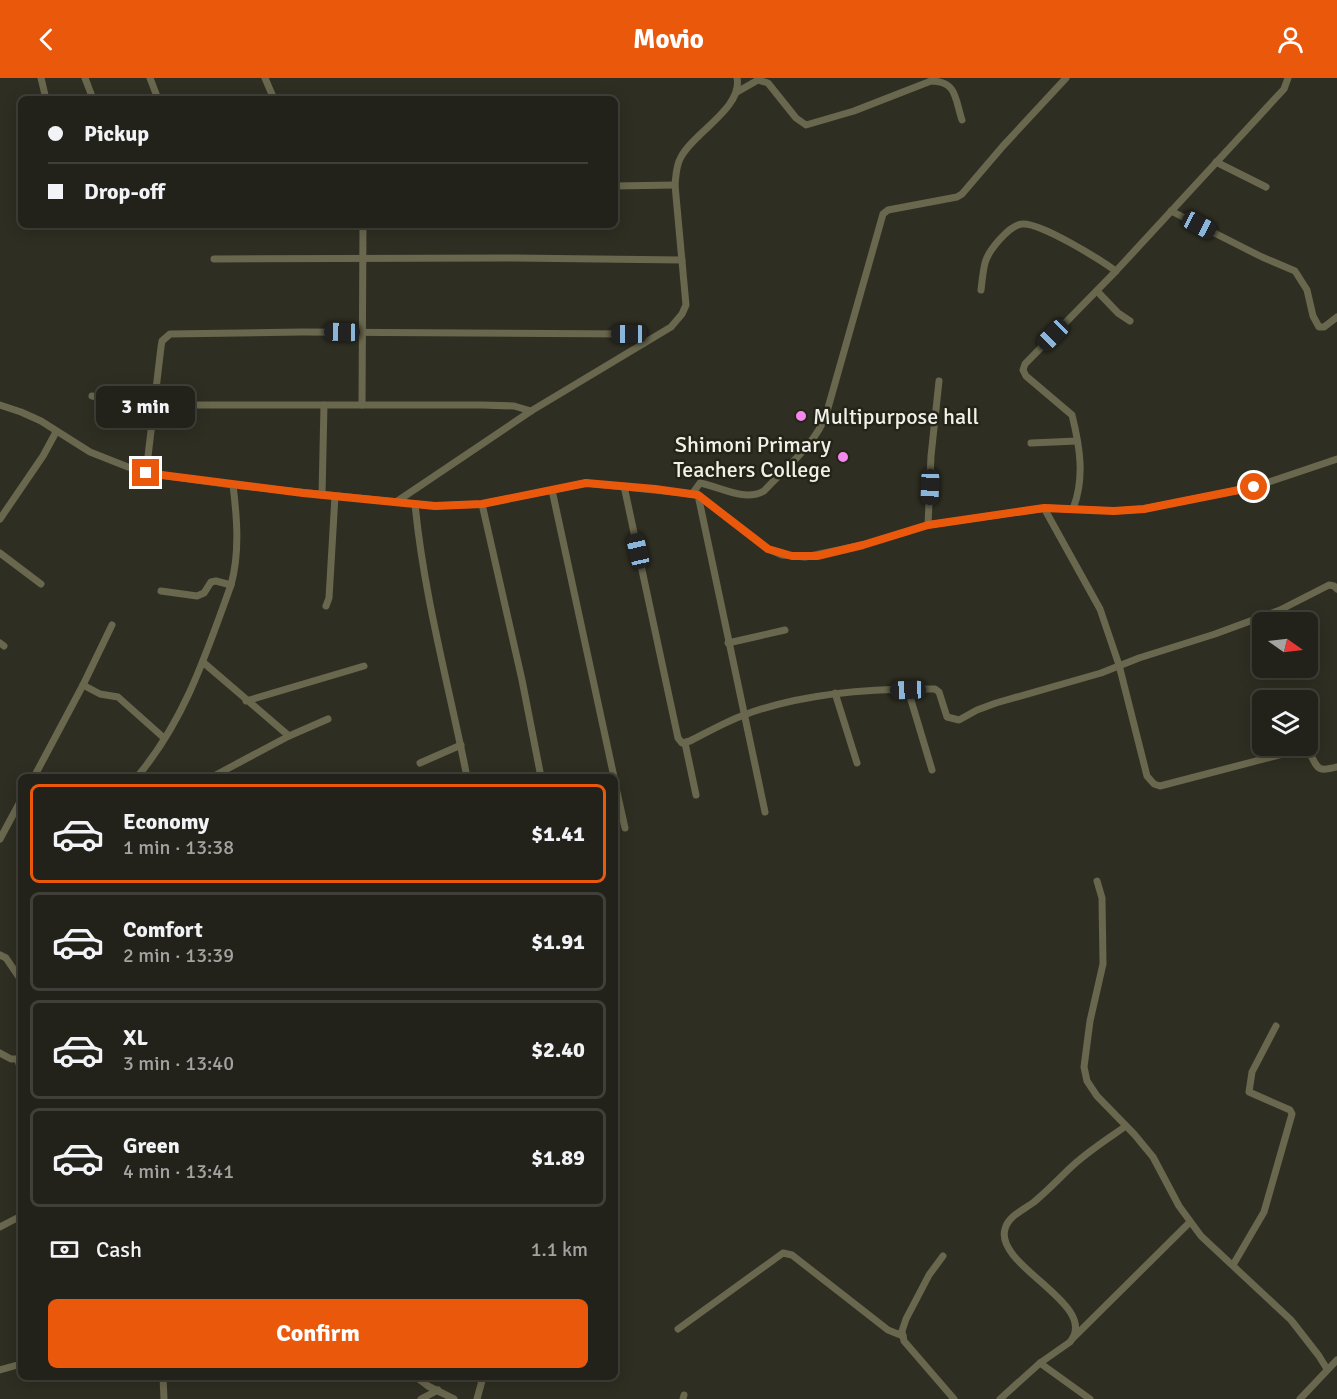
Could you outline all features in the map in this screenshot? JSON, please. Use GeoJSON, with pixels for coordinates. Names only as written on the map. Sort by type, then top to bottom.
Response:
{"type":"FeatureCollection","features":[{"type":"Feature","properties":{"kind":"street"},"geometry":{"type":"LineString","coordinates":[[42,78],[45,96]]}},
{"type":"Feature","properties":{"kind":"street"},"geometry":{"type":"LineString","coordinates":[[85,78],[92,96]]}},
{"type":"Feature","properties":{"kind":"street"},"geometry":{"type":"LineString","coordinates":[[150,78],[157,96]]}},
{"type":"Feature","properties":{"kind":"street"},"geometry":{"type":"LineString","coordinates":[[265,78],[273,96]]}},
{"type":"Feature","properties":{"kind":"street"},"geometry":{"type":"LineString","coordinates":[[396,502],[531,411],[671,327],[682,314],[686,305],[675,185],[676,171],[682,154],[727,107],[736,93],[737,78]]}},
{"type":"Feature","properties":{"kind":"street"},"geometry":{"type":"LineString","coordinates":[[765,812],[695,495],[700,483],[745,496],[755,496],[764,491],[817,434],[826,415],[883,214],[888,210],[957,197],[962,194],[1066,78]]}},
{"type":"Feature","properties":{"kind":"street"},"geometry":{"type":"LineString","coordinates":[[1073,509],[1081,484],[1077,441],[1070,413],[1026,376],[1023,367],[1116,271],[1284,89],[1288,78]]}},
{"type":"Feature","properties":{"kind":"street"},"geometry":{"type":"LineString","coordinates":[[736,93],[758,80],[768,83],[796,118],[806,125],[854,111],[931,81],[943,81],[951,86],[962,120]]}},
{"type":"Feature","properties":{"kind":"street"},"geometry":{"type":"LineString","coordinates":[[1216,162],[1266,187]]}},
{"type":"Feature","properties":{"kind":"street"},"geometry":{"type":"LineString","coordinates":[[618,186],[675,185]]}},
{"type":"Feature","properties":{"kind":"street"},"geometry":{"type":"LineString","coordinates":[[1171,211],[1295,271],[1307,290],[1313,316],[1319,327],[1324,327],[1337,316]]}},
{"type":"Feature","properties":{"kind":"street"},"geometry":{"type":"LineString","coordinates":[[981,290],[985,262],[989,252],[1013,227],[1020,224],[1028,224],[1086,251],[1116,271]]}},
{"type":"Feature","properties":{"kind":"street"},"geometry":{"type":"LineString","coordinates":[[362,405],[363,228]]}},
{"type":"Feature","properties":{"kind":"street"},"geometry":{"type":"LineString","coordinates":[[214,259],[682,260]]}},
{"type":"Feature","properties":{"kind":"street"},"geometry":{"type":"LineString","coordinates":[[1096,291],[1118,313],[1130,321]]}},
{"type":"Feature","properties":{"kind":"street"},"geometry":{"type":"LineString","coordinates":[[146,473],[162,341],[170,334],[363,332],[629,334],[644,344]]}},
{"type":"Feature","properties":{"kind":"street"},"geometry":{"type":"LineString","coordinates":[[928,525],[931,456],[939,381]]}},
{"type":"Feature","properties":{"kind":"street"},"geometry":{"type":"LineString","coordinates":[[92,396],[128,401],[153,409],[164,405],[504,405],[531,411]]}},
{"type":"Feature","properties":{"kind":"street"},"geometry":{"type":"LineString","coordinates":[[0,405],[41,422],[90,452],[146,473],[322,495],[435,506],[482,504],[586,483],[695,495],[768,549],[792,556],[817,556],[839,551],[928,525],[1044,508],[1124,510],[1176,503],[1254,487],[1337,459]]}},
{"type":"Feature","properties":{"kind":"street"},"geometry":{"type":"LineString","coordinates":[[322,495],[324,405]]}},
{"type":"Feature","properties":{"kind":"street"},"geometry":{"type":"LineString","coordinates":[[0,519],[43,456],[56,432]]}},
{"type":"Feature","properties":{"kind":"street"},"geometry":{"type":"LineString","coordinates":[[1031,443],[1077,441]]}},
{"type":"Feature","properties":{"kind":"street"},"geometry":{"type":"LineString","coordinates":[[139,774],[164,738],[194,685],[231,585],[236,569],[237,544],[233,484]]}},
{"type":"Feature","properties":{"kind":"street"},"geometry":{"type":"LineString","coordinates":[[624,486],[678,738],[680,742],[685,743],[744,715],[817,695],[835,693],[935,689],[947,717],[959,720],[996,703],[1057,686],[1280,610],[1329,585],[1334,585],[1337,589]]}},
{"type":"Feature","properties":{"kind":"street"},"geometry":{"type":"LineString","coordinates":[[552,490],[613,774]]}},
{"type":"Feature","properties":{"kind":"street"},"geometry":{"type":"LineString","coordinates":[[326,606],[329,598],[335,496]]}},
{"type":"Feature","properties":{"kind":"street"},"geometry":{"type":"LineString","coordinates":[[415,504],[429,607],[466,774]]}},
{"type":"Feature","properties":{"kind":"street"},"geometry":{"type":"LineString","coordinates":[[482,504],[522,680],[540,774]]}},
{"type":"Feature","properties":{"kind":"street"},"geometry":{"type":"LineString","coordinates":[[1044,508],[1100,609],[1119,665],[1147,776],[1154,784],[1160,786],[1302,749],[1308,750],[1319,769],[1337,767]]}},
{"type":"Feature","properties":{"kind":"street"},"geometry":{"type":"LineString","coordinates":[[0,553],[41,584]]}},
{"type":"Feature","properties":{"kind":"street"},"geometry":{"type":"LineString","coordinates":[[161,591],[197,596],[204,593],[211,582],[231,585]]}},
{"type":"Feature","properties":{"kind":"street"},"geometry":{"type":"LineString","coordinates":[[36,774],[83,686],[112,625]]}},
{"type":"Feature","properties":{"kind":"street"},"geometry":{"type":"LineString","coordinates":[[728,643],[785,630]]}},
{"type":"Feature","properties":{"kind":"street"},"geometry":{"type":"LineString","coordinates":[[204,663],[289,736]]}},
{"type":"Feature","properties":{"kind":"street"},"geometry":{"type":"LineString","coordinates":[[246,700],[364,666]]}},
{"type":"Feature","properties":{"kind":"street"},"geometry":{"type":"LineString","coordinates":[[83,686],[100,694],[120,699],[164,738]]}},
{"type":"Feature","properties":{"kind":"street"},"geometry":{"type":"LineString","coordinates":[[908,690],[932,770]]}},
{"type":"Feature","properties":{"kind":"street"},"geometry":{"type":"LineString","coordinates":[[835,693],[857,764]]}},
{"type":"Feature","properties":{"kind":"street"},"geometry":{"type":"LineString","coordinates":[[218,774],[289,736],[328,719]]}},
{"type":"Feature","properties":{"kind":"street"},"geometry":{"type":"LineString","coordinates":[[685,743],[696,795]]}},
{"type":"Feature","properties":{"kind":"street"},"geometry":{"type":"LineString","coordinates":[[420,763],[461,745]]}},
{"type":"Feature","properties":{"kind":"street"},"geometry":{"type":"LineString","coordinates":[[618,796],[625,828]]}},
{"type":"Feature","properties":{"kind":"street"},"geometry":{"type":"LineString","coordinates":[[0,839],[18,806]]}},
{"type":"Feature","properties":{"kind":"street"},"geometry":{"type":"LineString","coordinates":[[1097,881],[1102,898],[1103,964],[1090,1021],[1085,1074],[1091,1088],[1153,1157],[1179,1206],[1201,1236],[1291,1320],[1327,1369]]}},
{"type":"Feature","properties":{"kind":"street"},"geometry":{"type":"LineString","coordinates":[[0,955],[6,958],[18,976]]}},
{"type":"Feature","properties":{"kind":"street"},"geometry":{"type":"LineString","coordinates":[[1233,1265],[1263,1212],[1293,1114],[1290,1110],[1249,1092],[1252,1072],[1276,1026]]}},
{"type":"Feature","properties":{"kind":"street"},"geometry":{"type":"LineString","coordinates":[[0,1053],[18,1060]]}},
{"type":"Feature","properties":{"kind":"street"},"geometry":{"type":"LineString","coordinates":[[1073,1338],[1074,1325],[1062,1300],[1008,1249],[1004,1230],[1011,1218],[1034,1202],[1097,1146],[1126,1126]]}},
{"type":"Feature","properties":{"kind":"street"},"geometry":{"type":"LineString","coordinates":[[0,1227],[18,1218]]}},
{"type":"Feature","properties":{"kind":"street"},"geometry":{"type":"LineString","coordinates":[[1000,1399],[1040,1363],[1073,1338],[1190,1222]]}},
{"type":"Feature","properties":{"kind":"street"},"geometry":{"type":"LineString","coordinates":[[678,1329],[783,1253],[792,1255],[888,1329],[903,1336]]}},
{"type":"Feature","properties":{"kind":"street"},"geometry":{"type":"LineString","coordinates":[[943,1256],[929,1275],[906,1319],[903,1325],[903,1336],[904,1341],[954,1399]]}},
{"type":"Feature","properties":{"kind":"street"},"geometry":{"type":"LineString","coordinates":[[1299,1399],[1337,1361]]}},
{"type":"Feature","properties":{"kind":"street"},"geometry":{"type":"LineString","coordinates":[[1040,1363],[1090,1399]]}},
{"type":"Feature","properties":{"kind":"street"},"geometry":{"type":"LineString","coordinates":[[0,1370],[18,1365]]}},
{"type":"Feature","properties":{"kind":"street"},"geometry":{"type":"LineString","coordinates":[[164,1380],[164,1399]]}},
{"type":"Feature","properties":{"kind":"street"},"geometry":{"type":"LineString","coordinates":[[421,1380],[454,1399]]}},
{"type":"Feature","properties":{"kind":"street"},"geometry":{"type":"LineString","coordinates":[[477,1399],[482,1380]]}},
{"type":"Feature","properties":{"kind":"street"},"geometry":{"type":"LineString","coordinates":[[421,1399],[438,1390]]}},
{"type":"Feature","properties":{"kind":"place","name":"Multipurpose hall"},"geometry":{"type":"Point","coordinates":[801,416]}},
{"type":"Feature","properties":{"kind":"place","name":"Shimoni Primary Teachers College"},"geometry":{"type":"Point","coordinates":[843,457]}},
{"type":"Feature","properties":{"kind":"route"},"geometry":{"type":"LineString","coordinates":[[146,473],[303,493],[435,506],[482,504],[586,483],[683,492],[698,495],[768,549],[782,555],[805,557],[863,545],[928,525],[1044,508],[1114,511],[1144,509],[1254,487]]}}]}
